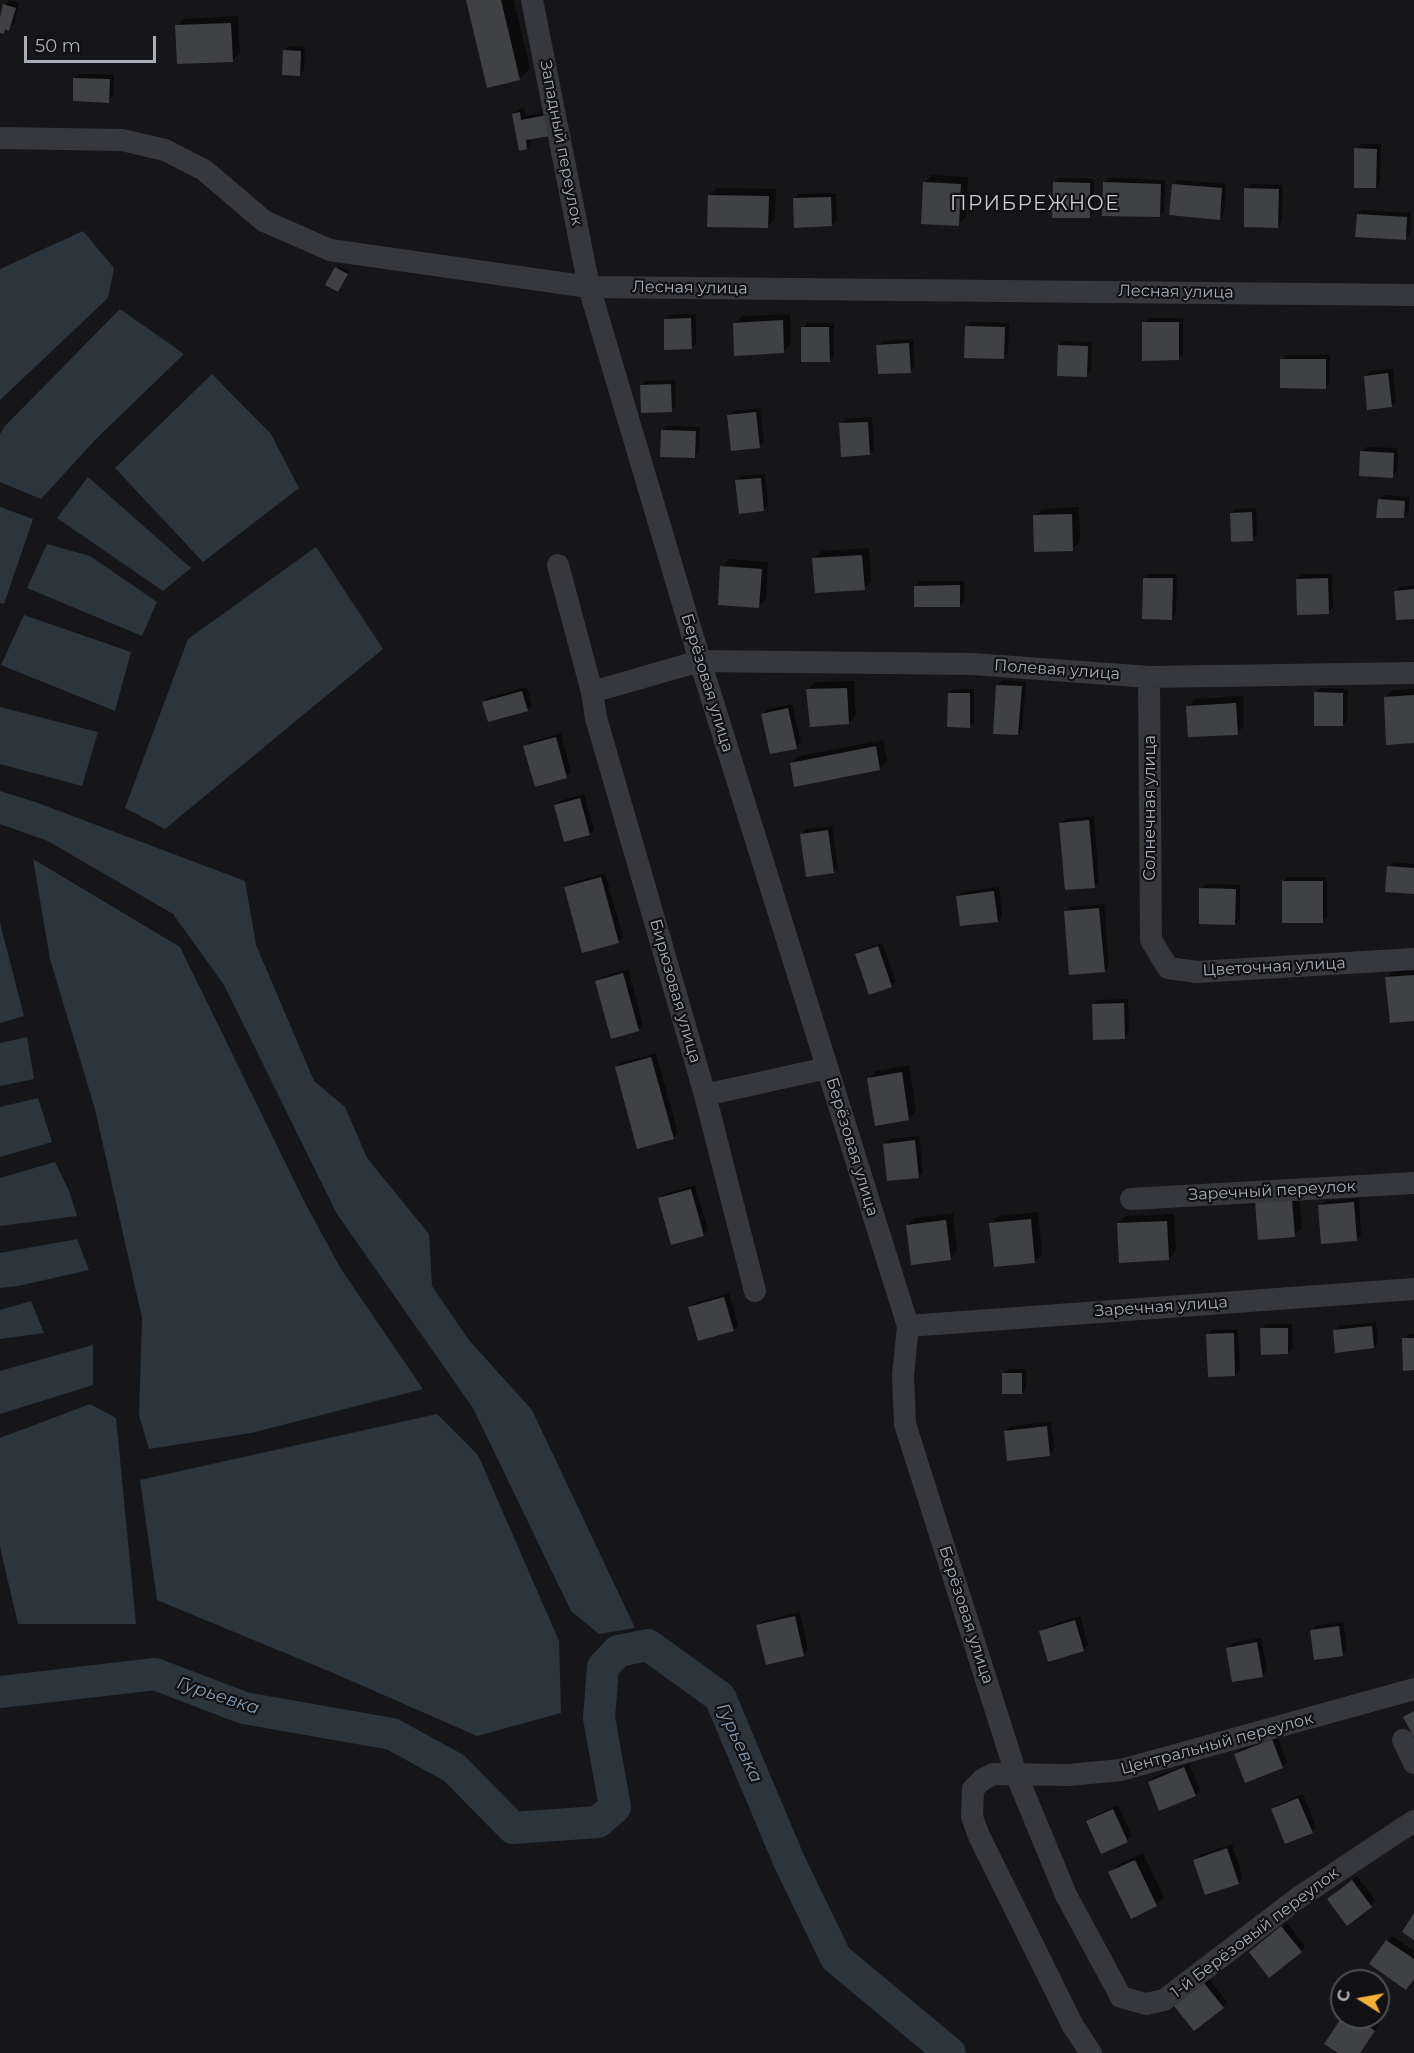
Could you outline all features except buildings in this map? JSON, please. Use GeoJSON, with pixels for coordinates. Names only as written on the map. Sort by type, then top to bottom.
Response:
{"type":"FeatureCollection","features":[{"type":"Feature","properties":{"kind":"street","name":"Западный переулок"},"geometry":{"type":"LineString","coordinates":[[532,0],[589,287]]}},
{"type":"Feature","properties":{"kind":"street","name":"Лесная улица"},"geometry":{"type":"LineString","coordinates":[[0,138],[122,140],[165,150],[204,171],[264,221],[330,250],[589,287],[1414,295]]}},
{"type":"Feature","properties":{"kind":"street","name":"Берёзовая улица"},"geometry":{"type":"LineString","coordinates":[[589,287],[699,662],[908,1326],[903,1375],[905,1424],[1016,1774],[1066,1895],[1121,1996]]}},
{"type":"Feature","properties":{"kind":"street","name":"Бирюзовая улица"},"geometry":{"type":"LineString","coordinates":[[558,565],[592,692],[596,718],[705,1095],[755,1291]]}},
{"type":"Feature","properties":{"kind":"street","name":"Полевая улица"},"geometry":{"type":"LineString","coordinates":[[699,662],[973,664],[1149,677],[1414,673]]}},
{"type":"Feature","properties":{"kind":"street"},"geometry":{"type":"LineString","coordinates":[[592,692],[699,662]]}},
{"type":"Feature","properties":{"kind":"street","name":"Солнечная улица"},"geometry":{"type":"LineString","coordinates":[[1149,677],[1150,940]]}},
{"type":"Feature","properties":{"kind":"street","name":"Цветочная улица"},"geometry":{"type":"LineString","coordinates":[[1150,940],[1168,968],[1197,972],[1414,960]]}},
{"type":"Feature","properties":{"kind":"street"},"geometry":{"type":"LineString","coordinates":[[705,1095],[827,1068]]}},
{"type":"Feature","properties":{"kind":"street","name":"Заречный переулок"},"geometry":{"type":"LineString","coordinates":[[1131,1199],[1414,1184]]}},
{"type":"Feature","properties":{"kind":"street","name":"Заречная улица"},"geometry":{"type":"LineString","coordinates":[[908,1326],[1414,1288]]}},
{"type":"Feature","properties":{"kind":"street","name":"Центральный переулок"},"geometry":{"type":"LineString","coordinates":[[1091,2053],[1073,2026],[979,1836],[972,1817],[974,1789],[982,1780],[993,1774],[1069,1775],[1121,1770],[1414,1689]]}},
{"type":"Feature","properties":{"kind":"street"},"geometry":{"type":"LineString","coordinates":[[1403,1740],[1414,1763]]}},
{"type":"Feature","properties":{"kind":"street","name":"1-й Берёзовый переулок"},"geometry":{"type":"LineString","coordinates":[[1121,1996],[1146,2004],[1164,2000],[1298,1898],[1414,1821]]}},
{"type":"Feature","properties":{"kind":"shaded area"},"geometry":{"type":"Polygon","coordinates":[[[83,231],[114,268],[108,298],[0,400],[0,269],[83,231]]]}},
{"type":"Feature","properties":{"kind":"shaded area"},"geometry":{"type":"Polygon","coordinates":[[[120,309],[184,354],[97,438],[41,499],[0,482],[0,434],[5,426],[120,309]]]}},
{"type":"Feature","properties":{"kind":"shaded area"},"geometry":{"type":"Polygon","coordinates":[[[212,374],[271,434],[299,488],[203,562],[115,468],[212,374]]]}},
{"type":"Feature","properties":{"kind":"shaded area"},"geometry":{"type":"Polygon","coordinates":[[[88,477],[191,568],[163,591],[57,518],[88,477]]]}},
{"type":"Feature","properties":{"kind":"shaded area"},"geometry":{"type":"Polygon","coordinates":[[[0,507],[33,519],[4,604],[0,603],[0,507]]]}},
{"type":"Feature","properties":{"kind":"shaded area"},"geometry":{"type":"Polygon","coordinates":[[[47,544],[90,556],[157,602],[142,636],[27,588],[47,544]]]}},
{"type":"Feature","properties":{"kind":"shaded area"},"geometry":{"type":"Polygon","coordinates":[[[316,547],[383,649],[165,829],[125,808],[188,639],[316,547]]]}},
{"type":"Feature","properties":{"kind":"shaded area"},"geometry":{"type":"Polygon","coordinates":[[[24,615],[131,652],[115,711],[1,665],[24,615]]]}},
{"type":"Feature","properties":{"kind":"shaded area"},"geometry":{"type":"Polygon","coordinates":[[[0,707],[98,732],[82,786],[0,764],[0,707]]]}},
{"type":"Feature","properties":{"kind":"shaded area"},"geometry":{"type":"Polygon","coordinates":[[[0,791],[38,803],[245,881],[256,945],[314,1081],[345,1107],[367,1158],[429,1234],[432,1286],[468,1339],[532,1410],[635,1628],[599,1634],[571,1611],[473,1408],[337,1214],[224,985],[173,914],[48,841],[0,824],[0,791]]]}},
{"type":"Feature","properties":{"kind":"shaded area"},"geometry":{"type":"Polygon","coordinates":[[[33,859],[180,947],[305,1203],[341,1269],[423,1389],[251,1433],[149,1449],[139,1415],[142,1318],[95,1109],[50,959],[33,859]]]}},
{"type":"Feature","properties":{"kind":"shaded area"},"geometry":{"type":"Polygon","coordinates":[[[0,923],[24,1016],[0,1023],[0,923]]]}},
{"type":"Feature","properties":{"kind":"shaded area"},"geometry":{"type":"Polygon","coordinates":[[[27,1037],[34,1079],[0,1086],[0,1043],[27,1037]]]}},
{"type":"Feature","properties":{"kind":"shaded area"},"geometry":{"type":"Polygon","coordinates":[[[38,1098],[52,1142],[0,1157],[0,1107],[38,1098]]]}},
{"type":"Feature","properties":{"kind":"shaded area"},"geometry":{"type":"Polygon","coordinates":[[[55,1162],[69,1191],[77,1216],[0,1226],[0,1178],[55,1162]]]}},
{"type":"Feature","properties":{"kind":"shaded area"},"geometry":{"type":"Polygon","coordinates":[[[77,1239],[89,1270],[0,1288],[0,1253],[77,1239]]]}},
{"type":"Feature","properties":{"kind":"shaded area"},"geometry":{"type":"Polygon","coordinates":[[[31,1301],[44,1333],[0,1339],[0,1310],[31,1301]]]}},
{"type":"Feature","properties":{"kind":"shaded area"},"geometry":{"type":"Polygon","coordinates":[[[93,1345],[93,1385],[0,1414],[0,1371],[93,1345]]]}},
{"type":"Feature","properties":{"kind":"shaded area"},"geometry":{"type":"Polygon","coordinates":[[[90,1404],[116,1418],[136,1624],[18,1624],[0,1547],[0,1438],[90,1404]]]}},
{"type":"Feature","properties":{"kind":"shaded area"},"geometry":{"type":"Polygon","coordinates":[[[437,1414],[478,1455],[559,1641],[561,1713],[477,1736],[157,1600],[140,1480],[437,1414]]]}},
{"type":"Feature","properties":{"kind":"waterway","name":"Гурьевка"},"geometry":{"type":"LineString","coordinates":[[0,1692],[155,1674],[244,1708],[392,1734],[454,1768],[513,1828],[598,1822],[615,1807],[599,1718],[603,1667],[618,1651],[648,1645],[720,1697],[789,1861],[836,1958],[950,2053]]}},
{"type":"Feature","properties":{"kind":"district","name":"ПРИБРЕЖНОЕ"},"geometry":{"type":"Point","coordinates":[1035,204]}}]}
